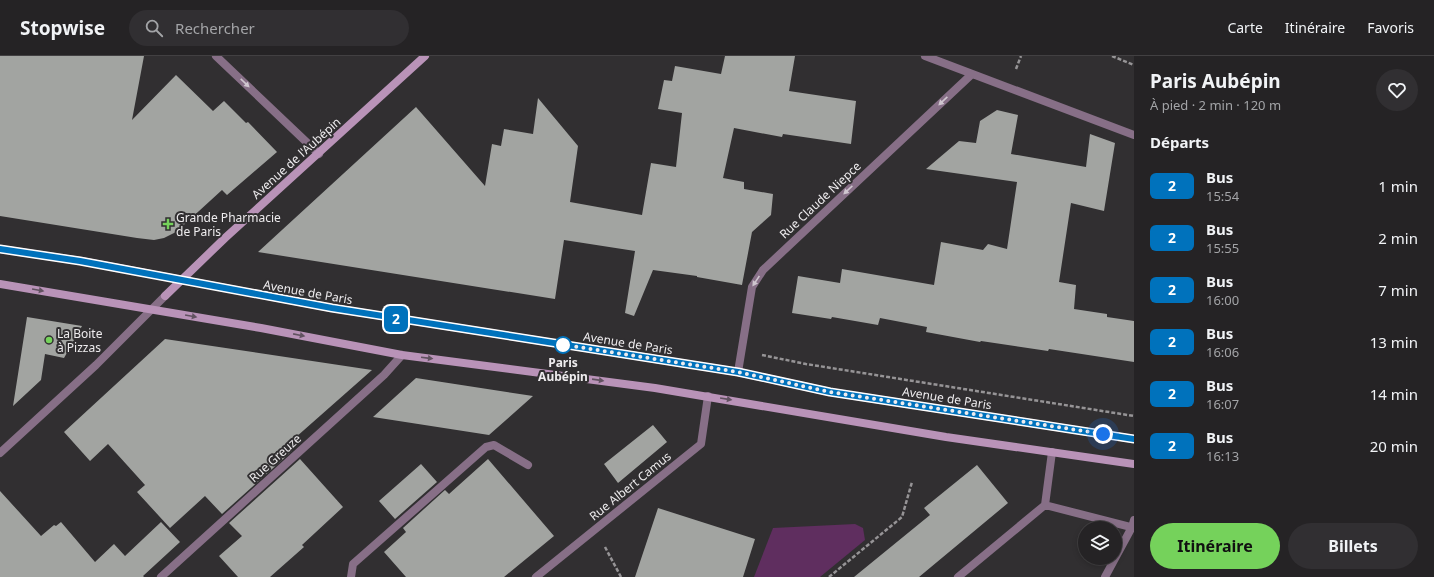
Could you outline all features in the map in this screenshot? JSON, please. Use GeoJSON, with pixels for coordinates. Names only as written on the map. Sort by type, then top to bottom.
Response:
{"type":"FeatureCollection","features":[{"type":"Feature","properties":{"kind":"main road","name":"Avenue de l'Aubépin"},"geometry":{"type":"LineString","coordinates":[[166,296],[225,238],[425,56]]}},
{"type":"Feature","properties":{"kind":"main road","name":"Avenue de Paris"},"geometry":{"type":"LineString","coordinates":[[0,249],[80,261],[332,308],[738,372],[830,392],[1134,438]]}},
{"type":"Feature","properties":{"kind":"main road"},"geometry":{"type":"LineString","coordinates":[[0,284],[261,328],[402,355],[590,378],[708,396],[946,437],[1134,464]]}},
{"type":"Feature","properties":{"kind":"street"},"geometry":{"type":"LineString","coordinates":[[216,56],[319,154]]}},
{"type":"Feature","properties":{"kind":"street"},"geometry":{"type":"LineString","coordinates":[[925,56],[1134,135]]}},
{"type":"Feature","properties":{"kind":"street","name":"Rue Claude Niepce"},"geometry":{"type":"LineString","coordinates":[[738,372],[752,287],[764,270],[972,74]]}},
{"type":"Feature","properties":{"kind":"street"},"geometry":{"type":"LineString","coordinates":[[0,453],[96,365],[166,296]]}},
{"type":"Feature","properties":{"kind":"street","name":"Rue Greuze"},"geometry":{"type":"LineString","coordinates":[[161,577],[384,375],[402,355]]}},
{"type":"Feature","properties":{"kind":"street","name":"Rue Albert Camus"},"geometry":{"type":"LineString","coordinates":[[536,577],[702,444],[708,396]]}},
{"type":"Feature","properties":{"kind":"street"},"geometry":{"type":"LineString","coordinates":[[351,577],[353,564],[486,447],[494,445],[528,465]]}},
{"type":"Feature","properties":{"kind":"street"},"geometry":{"type":"LineString","coordinates":[[958,577],[1045,505],[1052,452]]}},
{"type":"Feature","properties":{"kind":"street"},"geometry":{"type":"LineString","coordinates":[[1045,505],[1133,525],[1105,577]]}},
{"type":"Feature","properties":{"kind":"path"},"geometry":{"type":"LineString","coordinates":[[1112,56],[1134,65]]}},
{"type":"Feature","properties":{"kind":"path"},"geometry":{"type":"LineString","coordinates":[[738,372],[762,354],[806,364],[1134,416]]}},
{"type":"Feature","properties":{"kind":"path"},"geometry":{"type":"LineString","coordinates":[[829,577],[902,517],[912,482]]}},
{"type":"Feature","properties":{"kind":"path"},"geometry":{"type":"LineString","coordinates":[[596,529],[621,577]]}},
{"type":"Feature","properties":{"kind":"shaded area"},"geometry":{"type":"Polygon","coordinates":[[[855,524],[863,528],[865,540],[820,577],[754,577],[773,528],[855,524]]]}},
{"type":"Feature","properties":{"kind":"building"},"geometry":{"type":"Polygon","coordinates":[[[0,56],[144,56],[132,120],[176,75],[213,111],[224,101],[246,123],[248,122],[277,152],[227,195],[222,190],[176,232],[164,238],[154,240],[137,238],[0,216],[0,56]]]}},
{"type":"Feature","properties":{"kind":"building"},"geometry":{"type":"Polygon","coordinates":[[[725,56],[795,56],[789,91],[856,101],[851,144],[783,134],[782,137],[734,128],[723,178],[744,182],[744,189],[773,194],[771,215],[752,232],[742,285],[697,276],[653,270],[634,316],[625,313],[635,251],[564,240],[555,299],[258,252],[416,107],[485,186],[492,144],[501,146],[504,129],[533,134],[538,98],[578,146],[570,202],[642,215],[651,163],[676,167],[682,113],[658,109],[664,80],[672,81],[675,66],[721,74],[725,56]]]}},
{"type":"Feature","properties":{"kind":"building"},"geometry":{"type":"Polygon","coordinates":[[[997,110],[1018,115],[1011,154],[1086,167],[1090,134],[1115,143],[1104,211],[1071,203],[1059,282],[1076,285],[1074,309],[1107,314],[1107,317],[1134,321],[1134,362],[1049,349],[1048,351],[980,342],[926,332],[927,327],[880,318],[878,325],[832,317],[831,319],[792,313],[798,276],[840,283],[842,269],[934,285],[941,242],[983,250],[988,244],[1007,249],[1017,182],[926,169],[959,141],[976,143],[980,121],[997,110]]]}},
{"type":"Feature","properties":{"kind":"building","name":"La Boite à Pizzas"},"geometry":{"type":"Polygon","coordinates":[[[27,317],[82,326],[64,358],[45,354],[41,380],[13,406],[27,317]]]}},
{"type":"Feature","properties":{"kind":"building"},"geometry":{"type":"Polygon","coordinates":[[[165,339],[372,370],[287,445],[292,451],[222,514],[205,496],[170,528],[137,492],[145,485],[108,444],[90,461],[64,432],[165,339]]]}},
{"type":"Feature","properties":{"kind":"building"},"geometry":{"type":"Polygon","coordinates":[[[416,378],[533,396],[489,435],[373,417],[416,378]]]}},
{"type":"Feature","properties":{"kind":"building"},"geometry":{"type":"Polygon","coordinates":[[[653,425],[667,442],[618,483],[604,464],[653,425]]]}},
{"type":"Feature","properties":{"kind":"building"},"geometry":{"type":"Polygon","coordinates":[[[300,459],[343,507],[302,545],[304,547],[270,577],[238,577],[219,556],[242,536],[229,523],[300,459]]]}},
{"type":"Feature","properties":{"kind":"building"},"geometry":{"type":"Polygon","coordinates":[[[488,459],[554,536],[504,577],[406,577],[384,552],[406,532],[403,528],[445,490],[449,494],[488,459]]]}},
{"type":"Feature","properties":{"kind":"building"},"geometry":{"type":"Polygon","coordinates":[[[421,464],[437,482],[395,519],[379,501],[421,464]]]}},
{"type":"Feature","properties":{"kind":"building"},"geometry":{"type":"Polygon","coordinates":[[[977,465],[1008,503],[919,577],[854,577],[930,515],[924,508],[977,465]]]}},
{"type":"Feature","properties":{"kind":"building"},"geometry":{"type":"Polygon","coordinates":[[[0,491],[41,536],[54,525],[56,526],[61,522],[95,562],[114,544],[125,556],[161,522],[180,542],[143,576],[144,577],[0,577],[0,491]]]}},
{"type":"Feature","properties":{"kind":"building"},"geometry":{"type":"Polygon","coordinates":[[[658,508],[755,539],[743,577],[635,577],[658,508]]]}},
{"type":"Feature","properties":{"kind":"bus line","name":"2"},"geometry":{"type":"LineString","coordinates":[[0,249],[80,261],[332,308],[738,372],[830,392],[1134,439]]}},
{"type":"Feature","properties":{"kind":"place","name":"Grande Pharmacie de Paris"},"geometry":{"type":"Point","coordinates":[168,224]}},
{"type":"Feature","properties":{"kind":"place","name":"La Boite à Pizzas"},"geometry":{"type":"Point","coordinates":[49,340]}},
{"type":"Feature","properties":{"kind":"place","name":"Paris Aubépin"},"geometry":{"type":"Point","coordinates":[563,345]}},
{"type":"Feature","properties":{"kind":"route"},"geometry":{"type":"LineString","coordinates":[[563,345],[559,344],[738,372],[830,392],[1103,434]]}}]}
